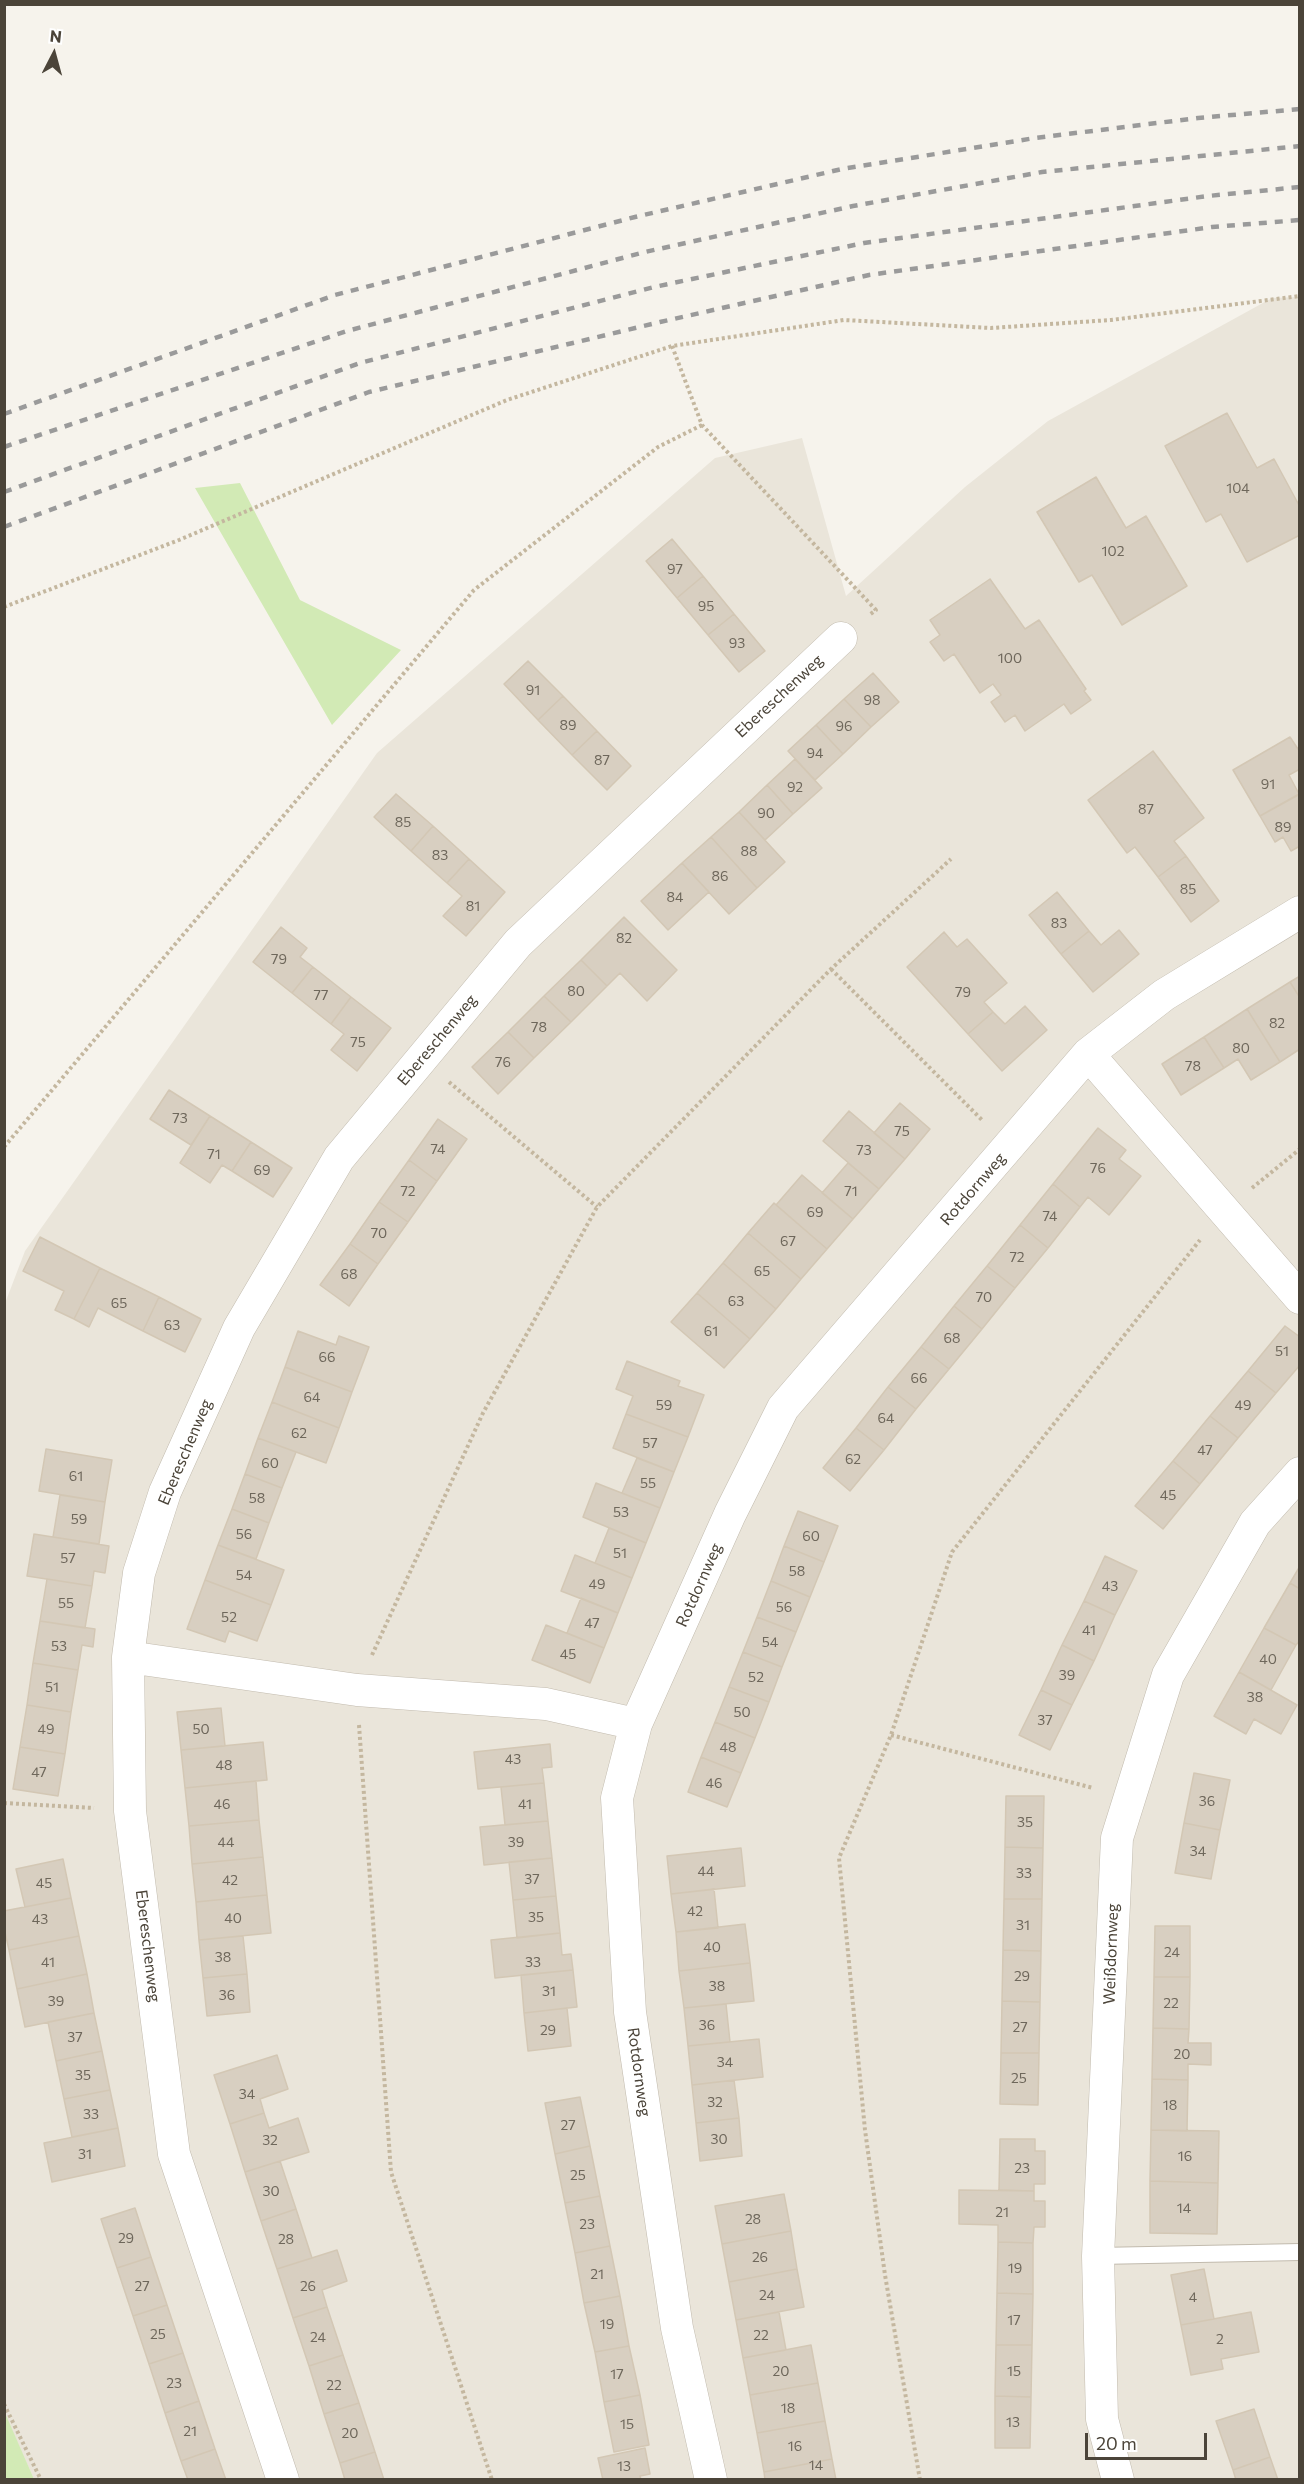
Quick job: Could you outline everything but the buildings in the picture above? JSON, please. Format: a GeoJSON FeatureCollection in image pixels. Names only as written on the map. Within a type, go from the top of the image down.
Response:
{"type":"FeatureCollection","features":[{"type":"Feature","properties":{"kind":"street","name":"Ebereschenweg"},"geometry":{"type":"LineString","coordinates":[[283,2480],[174,2154],[130,1811],[128,1657],[139,1573],[165,1492],[239,1328],[339,1158],[518,943],[841,638]]}},
{"type":"Feature","properties":{"kind":"street","name":"Rotdornweg"},"geometry":{"type":"LineString","coordinates":[[711,2480],[677,2328],[630,2012],[617,1798],[636,1724],[730,1514],[783,1408],[1088,1054],[1164,995],[1299,912]]}},
{"type":"Feature","properties":{"kind":"street"},"geometry":{"type":"LineString","coordinates":[[1088,1054],[1299,1298]]}},
{"type":"Feature","properties":{"kind":"street","name":"Weißdornweg"},"geometry":{"type":"LineString","coordinates":[[1118,2480],[1102,2419],[1098,2256],[1117,1838],[1168,1676],[1255,1523],[1299,1473]]}},
{"type":"Feature","properties":{"kind":"street"},"geometry":{"type":"LineString","coordinates":[[128,1657],[357,1690],[546,1704],[636,1724]]}},
{"type":"Feature","properties":{"kind":"lane"},"geometry":{"type":"LineString","coordinates":[[1098,2256],[1299,2252]]}},
{"type":"Feature","properties":{"kind":"path"},"geometry":{"type":"LineString","coordinates":[[4,607],[179,540],[507,400],[672,346],[844,320],[991,328],[1111,320],[1299,296]]}},
{"type":"Feature","properties":{"kind":"path"},"geometry":{"type":"LineString","coordinates":[[672,346],[702,425],[876,609]]}},
{"type":"Feature","properties":{"kind":"path"},"geometry":{"type":"LineString","coordinates":[[4,1147],[474,590],[658,447],[702,425]]}},
{"type":"Feature","properties":{"kind":"path"},"geometry":{"type":"LineString","coordinates":[[492,2480],[391,2172],[357,1690],[483,1413],[597,1207],[831,969],[951,859]]}},
{"type":"Feature","properties":{"kind":"path"},"geometry":{"type":"LineString","coordinates":[[831,969],[1010,1147]]}},
{"type":"Feature","properties":{"kind":"path"},"geometry":{"type":"LineString","coordinates":[[422,1059],[597,1207]]}},
{"type":"Feature","properties":{"kind":"path"},"geometry":{"type":"LineString","coordinates":[[920,2480],[885,2275],[866,2130],[839,1858],[891,1735],[952,1552],[1224,1210],[1299,1149]]}},
{"type":"Feature","properties":{"kind":"path"},"geometry":{"type":"LineString","coordinates":[[891,1735],[1129,1798]]}},
{"type":"Feature","properties":{"kind":"path"},"geometry":{"type":"LineString","coordinates":[[4,1803],[130,1811]]}},
{"type":"Feature","properties":{"kind":"path"},"geometry":{"type":"LineString","coordinates":[[4,2404],[41,2480]]}},
{"type":"Feature","properties":{"kind":"shaded area"},"geometry":{"type":"Polygon","coordinates":[[[1299,297],[1299,2479],[34,2479],[4,2413],[4,1306],[25,1251],[377,753],[715,458],[802,438],[846,596],[965,487],[1048,421],[1272,298],[1299,297]]]}},
{"type":"Feature","properties":{"kind":"green space"},"geometry":{"type":"Polygon","coordinates":[[[240,483],[300,600],[401,650],[332,725],[195,488],[240,483]]]}},
{"type":"Feature","properties":{"kind":"green space"},"geometry":{"type":"Polygon","coordinates":[[[5,2413],[34,2479],[5,2479],[5,2413]]]}},
{"type":"Feature","properties":{"kind":"railway"},"geometry":{"type":"LineString","coordinates":[[4,414],[335,295],[635,217],[842,169],[1035,138],[1198,118],[1300,109]]}},
{"type":"Feature","properties":{"kind":"railway"},"geometry":{"type":"LineString","coordinates":[[4,447],[347,331],[645,252],[853,206],[1042,172],[1300,146]]}},
{"type":"Feature","properties":{"kind":"railway"},"geometry":{"type":"LineString","coordinates":[[4,492],[360,363],[654,287],[864,243],[1208,196],[1300,187]]}},
{"type":"Feature","properties":{"kind":"railway"},"geometry":{"type":"LineString","coordinates":[[4,527],[369,392],[660,322],[869,275],[1212,227],[1300,220]]}}]}
